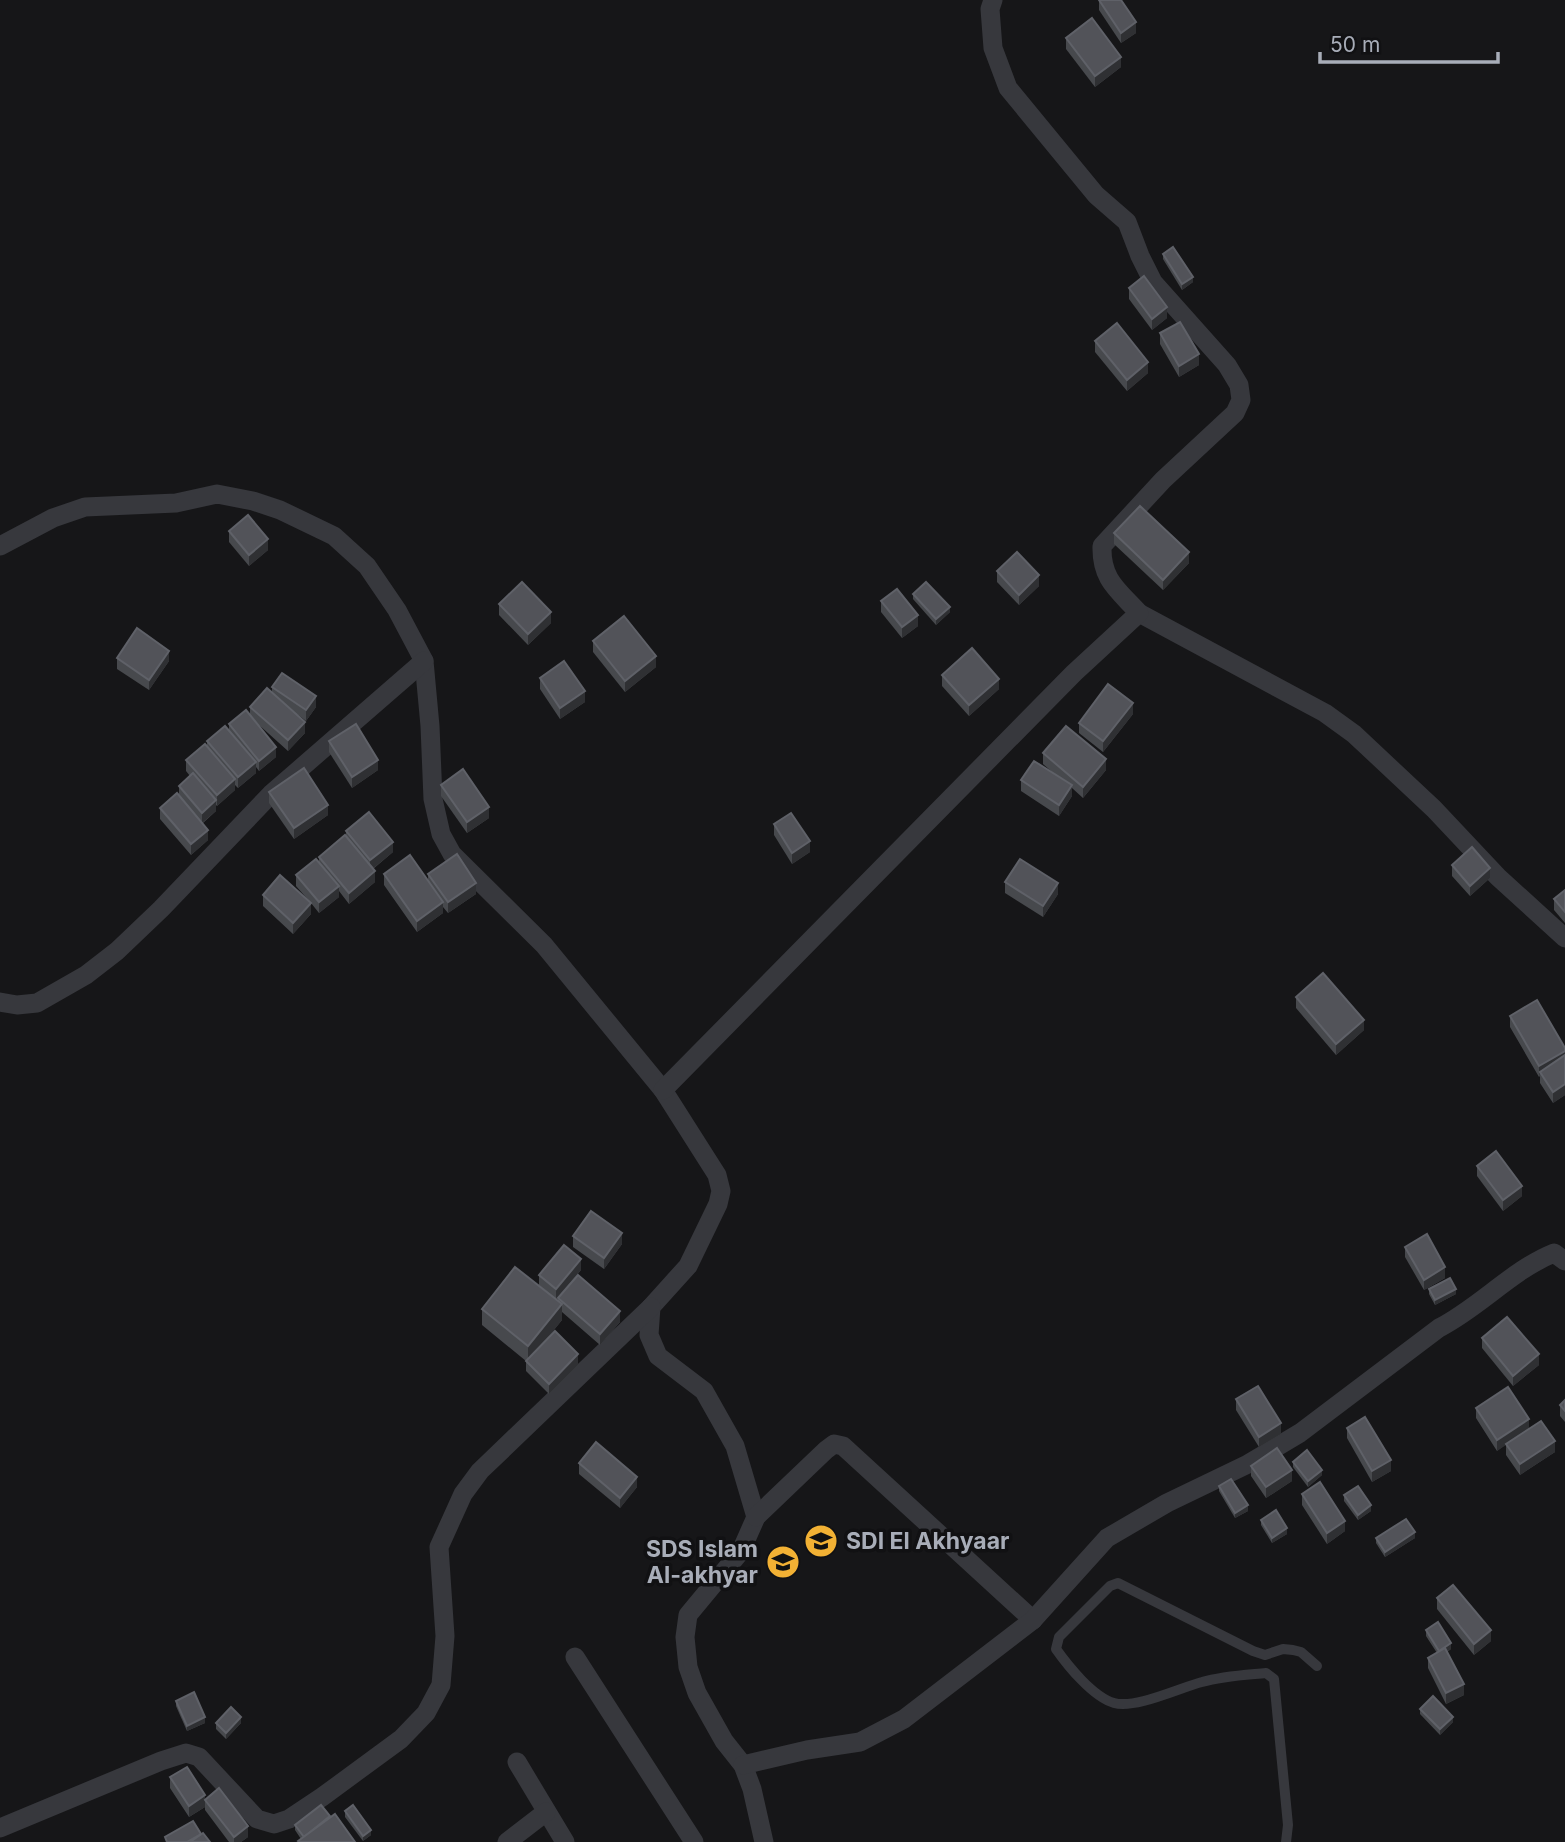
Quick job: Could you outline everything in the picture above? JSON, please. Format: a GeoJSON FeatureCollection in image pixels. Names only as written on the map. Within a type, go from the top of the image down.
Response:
{"type":"FeatureCollection","features":[{"type":"Feature","properties":{"kind":"street"},"geometry":{"type":"LineString","coordinates":[[993,0],[990,9],[993,48],[1008,88],[1096,195],[1127,222],[1153,282],[1227,365],[1239,385],[1241,400],[1236,413],[1163,480],[1102,546],[1102,564],[1112,585],[1139,613],[1325,713],[1354,734],[1434,809],[1498,877],[1565,938]]}},
{"type":"Feature","properties":{"kind":"street"},"geometry":{"type":"LineString","coordinates":[[0,546],[52,518],[85,507],[176,503],[218,494],[253,501],[311,524],[334,536],[352,550],[367,566],[397,610],[424,661],[433,799],[446,845],[452,855],[544,944],[663,1090],[717,1175],[721,1191],[719,1204],[688,1266],[651,1307],[481,1471],[463,1494],[439,1547],[445,1636],[442,1685],[426,1713],[401,1739],[322,1797],[289,1819],[274,1824],[257,1819],[203,1760],[186,1753],[0,1828]]}},
{"type":"Feature","properties":{"kind":"street"},"geometry":{"type":"LineString","coordinates":[[663,1090],[1074,673],[1139,613]]}},
{"type":"Feature","properties":{"kind":"street"},"geometry":{"type":"LineString","coordinates":[[0,1002],[37,1003],[86,975],[107,959],[161,909],[271,794],[424,661]]}},
{"type":"Feature","properties":{"kind":"street"},"geometry":{"type":"LineString","coordinates":[[743,1765],[807,1750],[860,1742],[904,1719],[1033,1620],[1107,1538],[1167,1503],[1248,1464],[1300,1433],[1439,1328],[1470,1310],[1534,1261],[1554,1252],[1565,1261]]}},
{"type":"Feature","properties":{"kind":"street"},"geometry":{"type":"LineString","coordinates":[[651,1307],[649,1335],[658,1356],[704,1391],[735,1446],[756,1517]]}},
{"type":"Feature","properties":{"kind":"street"},"geometry":{"type":"LineString","coordinates":[[764,1842],[752,1789],[743,1765],[724,1741],[697,1693],[688,1667],[685,1637],[688,1615],[741,1551],[756,1517],[826,1450],[834,1444],[843,1446],[1033,1620]]}},
{"type":"Feature","properties":{"kind":"street"},"geometry":{"type":"LineString","coordinates":[[575,1657],[694,1842]]}},
{"type":"Feature","properties":{"kind":"street"},"geometry":{"type":"LineString","coordinates":[[517,1762],[565,1842]]}},
{"type":"Feature","properties":{"kind":"street"},"geometry":{"type":"LineString","coordinates":[[507,1842],[546,1812]]}},
{"type":"Feature","properties":{"kind":"lane"},"geometry":{"type":"LineString","coordinates":[[1286,1842],[1288,1825],[1274,1679],[1270,1675],[1266,1673],[1204,1681],[1125,1704],[1112,1702],[1093,1690],[1068,1666],[1056,1649],[1059,1637],[1110,1586],[1118,1583],[1253,1651],[1265,1655],[1283,1649],[1293,1650],[1317,1665]]}},
{"type":"Feature","properties":{"kind":"building"},"geometry":{"type":"Polygon","coordinates":[[[1099,0],[1121,0],[1136,22],[1121,33],[1099,0]]]}},
{"type":"Feature","properties":{"kind":"building"},"geometry":{"type":"Polygon","coordinates":[[[1092,18],[1121,57],[1095,76],[1066,38],[1092,18]]]}},
{"type":"Feature","properties":{"kind":"building"},"geometry":{"type":"Polygon","coordinates":[[[1173,247],[1193,277],[1182,284],[1163,254],[1173,247]]]}},
{"type":"Feature","properties":{"kind":"building"},"geometry":{"type":"Polygon","coordinates":[[[1144,276],[1167,307],[1152,319],[1129,288],[1144,276]]]}},
{"type":"Feature","properties":{"kind":"building"},"geometry":{"type":"Polygon","coordinates":[[[1180,322],[1199,354],[1179,366],[1160,333],[1180,322]]]}},
{"type":"Feature","properties":{"kind":"building"},"geometry":{"type":"Polygon","coordinates":[[[1117,323],[1148,362],[1127,380],[1095,341],[1117,323]]]}},
{"type":"Feature","properties":{"kind":"building"},"geometry":{"type":"Polygon","coordinates":[[[1140,506],[1189,552],[1163,580],[1114,533],[1140,506]]]}},
{"type":"Feature","properties":{"kind":"building"},"geometry":{"type":"Polygon","coordinates":[[[248,515],[268,539],[249,555],[229,531],[248,515]]]}},
{"type":"Feature","properties":{"kind":"building"},"geometry":{"type":"Polygon","coordinates":[[[1017,552],[1039,575],[1019,595],[997,571],[1017,552]]]}},
{"type":"Feature","properties":{"kind":"building"},"geometry":{"type":"Polygon","coordinates":[[[522,582],[551,612],[528,634],[499,604],[522,582]]]}},
{"type":"Feature","properties":{"kind":"building"},"geometry":{"type":"Polygon","coordinates":[[[926,582],[950,607],[936,619],[913,594],[926,582]]]}},
{"type":"Feature","properties":{"kind":"building"},"geometry":{"type":"Polygon","coordinates":[[[897,589],[918,615],[902,627],[881,601],[897,589]]]}},
{"type":"Feature","properties":{"kind":"building"},"geometry":{"type":"Polygon","coordinates":[[[624,616],[656,656],[625,681],[593,641],[624,616]]]}},
{"type":"Feature","properties":{"kind":"building"},"geometry":{"type":"Polygon","coordinates":[[[137,628],[169,651],[149,680],[117,658],[137,628]]]}},
{"type":"Feature","properties":{"kind":"building"},"geometry":{"type":"Polygon","coordinates":[[[972,648],[999,679],[969,705],[942,675],[972,648]]]}},
{"type":"Feature","properties":{"kind":"building"},"geometry":{"type":"Polygon","coordinates":[[[564,661],[585,691],[560,708],[540,678],[564,661]]]}},
{"type":"Feature","properties":{"kind":"building"},"geometry":{"type":"Polygon","coordinates":[[[282,673],[316,696],[306,710],[272,687],[282,673]]]}},
{"type":"Feature","properties":{"kind":"building"},"geometry":{"type":"Polygon","coordinates":[[[1108,684],[1133,703],[1103,741],[1079,723],[1108,684]]]}},
{"type":"Feature","properties":{"kind":"building"},"geometry":{"type":"Polygon","coordinates":[[[267,688],[305,722],[288,740],[250,707],[267,688]]]}},
{"type":"Feature","properties":{"kind":"building"},"geometry":{"type":"Polygon","coordinates":[[[246,710],[276,747],[259,761],[229,724],[246,710]]]}},
{"type":"Feature","properties":{"kind":"building"},"geometry":{"type":"Polygon","coordinates":[[[356,724],[378,760],[352,777],[329,741],[356,724]]]}},
{"type":"Feature","properties":{"kind":"building"},"geometry":{"type":"Polygon","coordinates":[[[225,726],[256,762],[238,777],[207,741],[225,726]]]}},
{"type":"Feature","properties":{"kind":"building"},"geometry":{"type":"Polygon","coordinates":[[[1066,726],[1106,759],[1083,787],[1043,753],[1066,726]]]}},
{"type":"Feature","properties":{"kind":"building"},"geometry":{"type":"Polygon","coordinates":[[[205,744],[235,779],[217,795],[186,760],[205,744]]]}},
{"type":"Feature","properties":{"kind":"building"},"geometry":{"type":"Polygon","coordinates":[[[1034,761],[1072,785],[1059,805],[1021,780],[1034,761]]]}},
{"type":"Feature","properties":{"kind":"building"},"geometry":{"type":"Polygon","coordinates":[[[304,768],[328,805],[294,828],[269,792],[304,768]]]}},
{"type":"Feature","properties":{"kind":"building"},"geometry":{"type":"Polygon","coordinates":[[[463,769],[489,807],[467,822],[441,785],[463,769]]]}},
{"type":"Feature","properties":{"kind":"building"},"geometry":{"type":"Polygon","coordinates":[[[193,773],[216,800],[202,813],[179,786],[193,773]]]}},
{"type":"Feature","properties":{"kind":"building"},"geometry":{"type":"Polygon","coordinates":[[[177,793],[208,830],[191,844],[160,808],[177,793]]]}},
{"type":"Feature","properties":{"kind":"building"},"geometry":{"type":"Polygon","coordinates":[[[369,812],[393,842],[370,860],[346,831],[369,812]]]}},
{"type":"Feature","properties":{"kind":"building"},"geometry":{"type":"Polygon","coordinates":[[[791,813],[810,841],[792,853],[774,824],[791,813]]]}},
{"type":"Feature","properties":{"kind":"building"},"geometry":{"type":"Polygon","coordinates":[[[345,835],[375,871],[349,893],[319,857],[345,835]]]}},
{"type":"Feature","properties":{"kind":"building"},"geometry":{"type":"Polygon","coordinates":[[[1472,847],[1490,868],[1470,886],[1452,865],[1472,847]]]}},
{"type":"Feature","properties":{"kind":"building"},"geometry":{"type":"Polygon","coordinates":[[[457,854],[476,883],[448,902],[428,874],[457,854]]]}},
{"type":"Feature","properties":{"kind":"building"},"geometry":{"type":"Polygon","coordinates":[[[410,855],[443,902],[417,921],[384,874],[410,855]]]}},
{"type":"Feature","properties":{"kind":"building"},"geometry":{"type":"Polygon","coordinates":[[[316,859],[339,886],[319,902],[296,875],[316,859]]]}},
{"type":"Feature","properties":{"kind":"building"},"geometry":{"type":"Polygon","coordinates":[[[1020,859],[1058,883],[1043,906],[1005,882],[1020,859]]]}},
{"type":"Feature","properties":{"kind":"building"},"geometry":{"type":"Polygon","coordinates":[[[280,875],[311,903],[293,923],[263,895],[280,875]]]}},
{"type":"Feature","properties":{"kind":"building"},"geometry":{"type":"Polygon","coordinates":[[[1565,890],[1565,912],[1554,899],[1565,890]]]}},
{"type":"Feature","properties":{"kind":"building"},"geometry":{"type":"Polygon","coordinates":[[[1323,973],[1364,1020],[1336,1044],[1296,997],[1323,973]]]}},
{"type":"Feature","properties":{"kind":"building"},"geometry":{"type":"Polygon","coordinates":[[[1537,1000],[1565,1048],[1565,1051],[1539,1066],[1510,1016],[1537,1000]]]}},
{"type":"Feature","properties":{"kind":"building"},"geometry":{"type":"Polygon","coordinates":[[[1565,1055],[1565,1084],[1553,1092],[1540,1072],[1565,1055]]]}},
{"type":"Feature","properties":{"kind":"building"},"geometry":{"type":"Polygon","coordinates":[[[1496,1151],[1522,1186],[1503,1200],[1477,1166],[1496,1151]]]}},
{"type":"Feature","properties":{"kind":"building"},"geometry":{"type":"Polygon","coordinates":[[[591,1211],[622,1233],[604,1258],[573,1236],[591,1211]]]}},
{"type":"Feature","properties":{"kind":"building"},"geometry":{"type":"Polygon","coordinates":[[[1427,1234],[1445,1267],[1424,1280],[1405,1247],[1427,1234]]]}},
{"type":"Feature","properties":{"kind":"building"},"geometry":{"type":"Polygon","coordinates":[[[564,1245],[581,1259],[556,1289],[539,1275],[564,1245]]]}},
{"type":"Feature","properties":{"kind":"building"},"geometry":{"type":"Polygon","coordinates":[[[515,1267],[562,1304],[528,1346],[482,1309],[515,1267]]]}},
{"type":"Feature","properties":{"kind":"building"},"geometry":{"type":"Polygon","coordinates":[[[578,1275],[620,1311],[600,1334],[558,1298],[578,1275]]]}},
{"type":"Feature","properties":{"kind":"building"},"geometry":{"type":"Polygon","coordinates":[[[1450,1278],[1456,1289],[1435,1300],[1429,1289],[1450,1278]]]}},
{"type":"Feature","properties":{"kind":"building"},"geometry":{"type":"Polygon","coordinates":[[[1507,1317],[1539,1354],[1513,1376],[1482,1338],[1507,1317]]]}},
{"type":"Feature","properties":{"kind":"building"},"geometry":{"type":"Polygon","coordinates":[[[555,1331],[578,1354],[549,1384],[526,1361],[555,1331]]]}},
{"type":"Feature","properties":{"kind":"building"},"geometry":{"type":"Polygon","coordinates":[[[1258,1386],[1281,1423],[1259,1437],[1236,1399],[1258,1386]]]}},
{"type":"Feature","properties":{"kind":"building"},"geometry":{"type":"Polygon","coordinates":[[[1508,1387],[1529,1419],[1497,1440],[1476,1408],[1508,1387]]]}},
{"type":"Feature","properties":{"kind":"building"},"geometry":{"type":"Polygon","coordinates":[[[1365,1417],[1391,1460],[1372,1471],[1347,1428],[1365,1417]]]}},
{"type":"Feature","properties":{"kind":"building"},"geometry":{"type":"Polygon","coordinates":[[[1541,1421],[1555,1441],[1520,1464],[1506,1444],[1541,1421]]]}},
{"type":"Feature","properties":{"kind":"building"},"geometry":{"type":"Polygon","coordinates":[[[596,1442],[637,1477],[620,1498],[579,1463],[596,1442]]]}},
{"type":"Feature","properties":{"kind":"building"},"geometry":{"type":"Polygon","coordinates":[[[1277,1448],[1292,1470],[1266,1487],[1251,1466],[1277,1448]]]}},
{"type":"Feature","properties":{"kind":"building"},"geometry":{"type":"Polygon","coordinates":[[[1307,1450],[1322,1470],[1308,1481],[1293,1462],[1307,1450]]]}},
{"type":"Feature","properties":{"kind":"building"},"geometry":{"type":"Polygon","coordinates":[[[1231,1479],[1248,1505],[1235,1513],[1219,1486],[1231,1479]]]}},
{"type":"Feature","properties":{"kind":"building"},"geometry":{"type":"Polygon","coordinates":[[[1320,1482],[1345,1521],[1327,1533],[1302,1494],[1320,1482]]]}},
{"type":"Feature","properties":{"kind":"building"},"geometry":{"type":"Polygon","coordinates":[[[1358,1486],[1371,1505],[1358,1515],[1344,1495],[1358,1486]]]}},
{"type":"Feature","properties":{"kind":"building"},"geometry":{"type":"Polygon","coordinates":[[[1276,1510],[1287,1528],[1272,1538],[1261,1520],[1276,1510]]]}},
{"type":"Feature","properties":{"kind":"building"},"geometry":{"type":"Polygon","coordinates":[[[1406,1519],[1415,1532],[1385,1552],[1376,1538],[1406,1519]]]}},
{"type":"Feature","properties":{"kind":"building"},"geometry":{"type":"Polygon","coordinates":[[[1453,1585],[1491,1630],[1474,1644],[1437,1598],[1453,1585]]]}},
{"type":"Feature","properties":{"kind":"building"},"geometry":{"type":"Polygon","coordinates":[[[1438,1622],[1451,1643],[1439,1651],[1426,1630],[1438,1622]]]}},
{"type":"Feature","properties":{"kind":"building"},"geometry":{"type":"Polygon","coordinates":[[[1445,1648],[1464,1684],[1446,1693],[1428,1658],[1445,1648]]]}},
{"type":"Feature","properties":{"kind":"building"},"geometry":{"type":"Polygon","coordinates":[[[194,1692],[205,1717],[187,1726],[176,1701],[194,1692]]]}},
{"type":"Feature","properties":{"kind":"building"},"geometry":{"type":"Polygon","coordinates":[[[1433,1696],[1453,1717],[1440,1729],[1420,1709],[1433,1696]]]}},
{"type":"Feature","properties":{"kind":"building"},"geometry":{"type":"Polygon","coordinates":[[[231,1707],[241,1717],[226,1733],[216,1723],[231,1707]]]}},
{"type":"Feature","properties":{"kind":"building"},"geometry":{"type":"Polygon","coordinates":[[[187,1767],[205,1795],[189,1806],[170,1777],[187,1767]]]}},
{"type":"Feature","properties":{"kind":"building"},"geometry":{"type":"Polygon","coordinates":[[[219,1788],[248,1826],[234,1837],[205,1800],[219,1788]]]}},
{"type":"Feature","properties":{"kind":"building"},"geometry":{"type":"Polygon","coordinates":[[[321,1805],[330,1816],[304,1837],[295,1825],[321,1805]]]}},
{"type":"Feature","properties":{"kind":"building"},"geometry":{"type":"Polygon","coordinates":[[[353,1805],[371,1830],[363,1836],[345,1811],[353,1805]]]}},
{"type":"Feature","properties":{"kind":"building"},"geometry":{"type":"Polygon","coordinates":[[[335,1814],[355,1842],[298,1841],[335,1814]]]}},
{"type":"Feature","properties":{"kind":"building"},"geometry":{"type":"Polygon","coordinates":[[[193,1821],[201,1834],[187,1842],[167,1842],[165,1837],[193,1821]]]}},
{"type":"Feature","properties":{"kind":"building"},"geometry":{"type":"Polygon","coordinates":[[[203,1833],[210,1842],[190,1842],[203,1833]]]}},
{"type":"Feature","properties":{"kind":"place","name":"SDI El Akhyaar"},"geometry":{"type":"Point","coordinates":[821,1541]}},
{"type":"Feature","properties":{"kind":"place","name":"SDS Islam Al-akhyar"},"geometry":{"type":"Point","coordinates":[783,1562]}}]}
